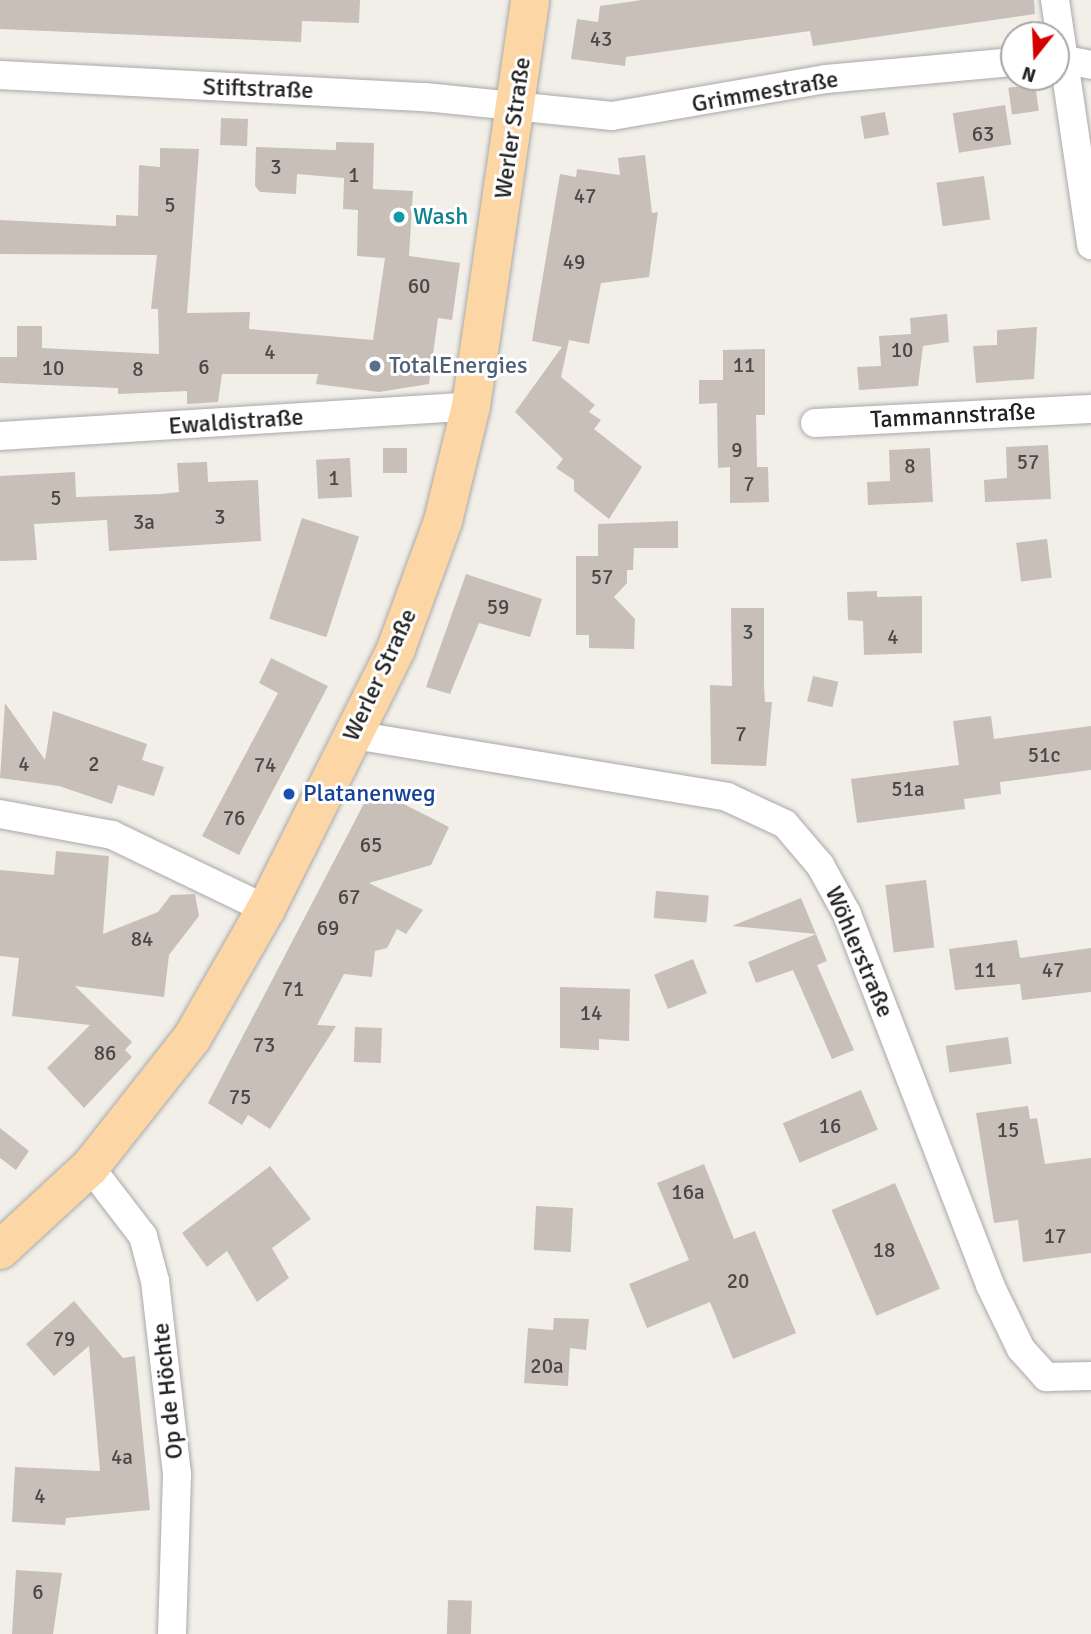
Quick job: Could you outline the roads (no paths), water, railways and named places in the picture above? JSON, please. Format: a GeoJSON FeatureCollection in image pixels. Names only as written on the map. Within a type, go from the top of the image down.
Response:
{"type":"FeatureCollection","features":[{"type":"Feature","properties":{"kind":"main road","name":"Werler Straße"},"geometry":{"type":"LineString","coordinates":[[0,1250],[90,1167],[192,1038],[266,909],[354,735],[419,591],[471,406],[530,0]]}},
{"type":"Feature","properties":{"kind":"street"},"geometry":{"type":"LineString","coordinates":[[1055,0],[1056,21]]}},
{"type":"Feature","properties":{"kind":"street"},"geometry":{"type":"LineString","coordinates":[[1070,60],[1091,65]]}},
{"type":"Feature","properties":{"kind":"street","name":"Grimmestraße"},"geometry":{"type":"LineString","coordinates":[[516,107],[612,116],[826,79],[1000,63]]}},
{"type":"Feature","properties":{"kind":"street","name":"Stiftstraße"},"geometry":{"type":"LineString","coordinates":[[0,75],[516,107]]}},
{"type":"Feature","properties":{"kind":"street"},"geometry":{"type":"LineString","coordinates":[[1065,91],[1091,245]]}},
{"type":"Feature","properties":{"kind":"street","name":"Ewaldistraße"},"geometry":{"type":"LineString","coordinates":[[0,436],[471,406]]}},
{"type":"Feature","properties":{"kind":"street","name":"Tammannstraße"},"geometry":{"type":"LineString","coordinates":[[816,423],[1091,409]]}},
{"type":"Feature","properties":{"kind":"street","name":"Wöhlerstraße"},"geometry":{"type":"LineString","coordinates":[[354,735],[727,797],[785,824],[820,865],[847,914],[990,1285],[1021,1349],[1046,1377],[1091,1377]]}},
{"type":"Feature","properties":{"kind":"street"},"geometry":{"type":"LineString","coordinates":[[0,814],[112,835],[149,850],[266,909]]}},
{"type":"Feature","properties":{"kind":"street","name":"Op de Höchte"},"geometry":{"type":"LineString","coordinates":[[90,1167],[137,1226],[155,1281],[177,1475],[172,1634]]}},
{"type":"Feature","properties":{"kind":"place","name":"Wash"},"geometry":{"type":"Point","coordinates":[399,217]}},
{"type":"Feature","properties":{"kind":"place","name":"TotalEnergies"},"geometry":{"type":"Point","coordinates":[375,366]}},
{"type":"Feature","properties":{"kind":"place","name":"Platanenweg"},"geometry":{"type":"Point","coordinates":[289,794]}}]}
